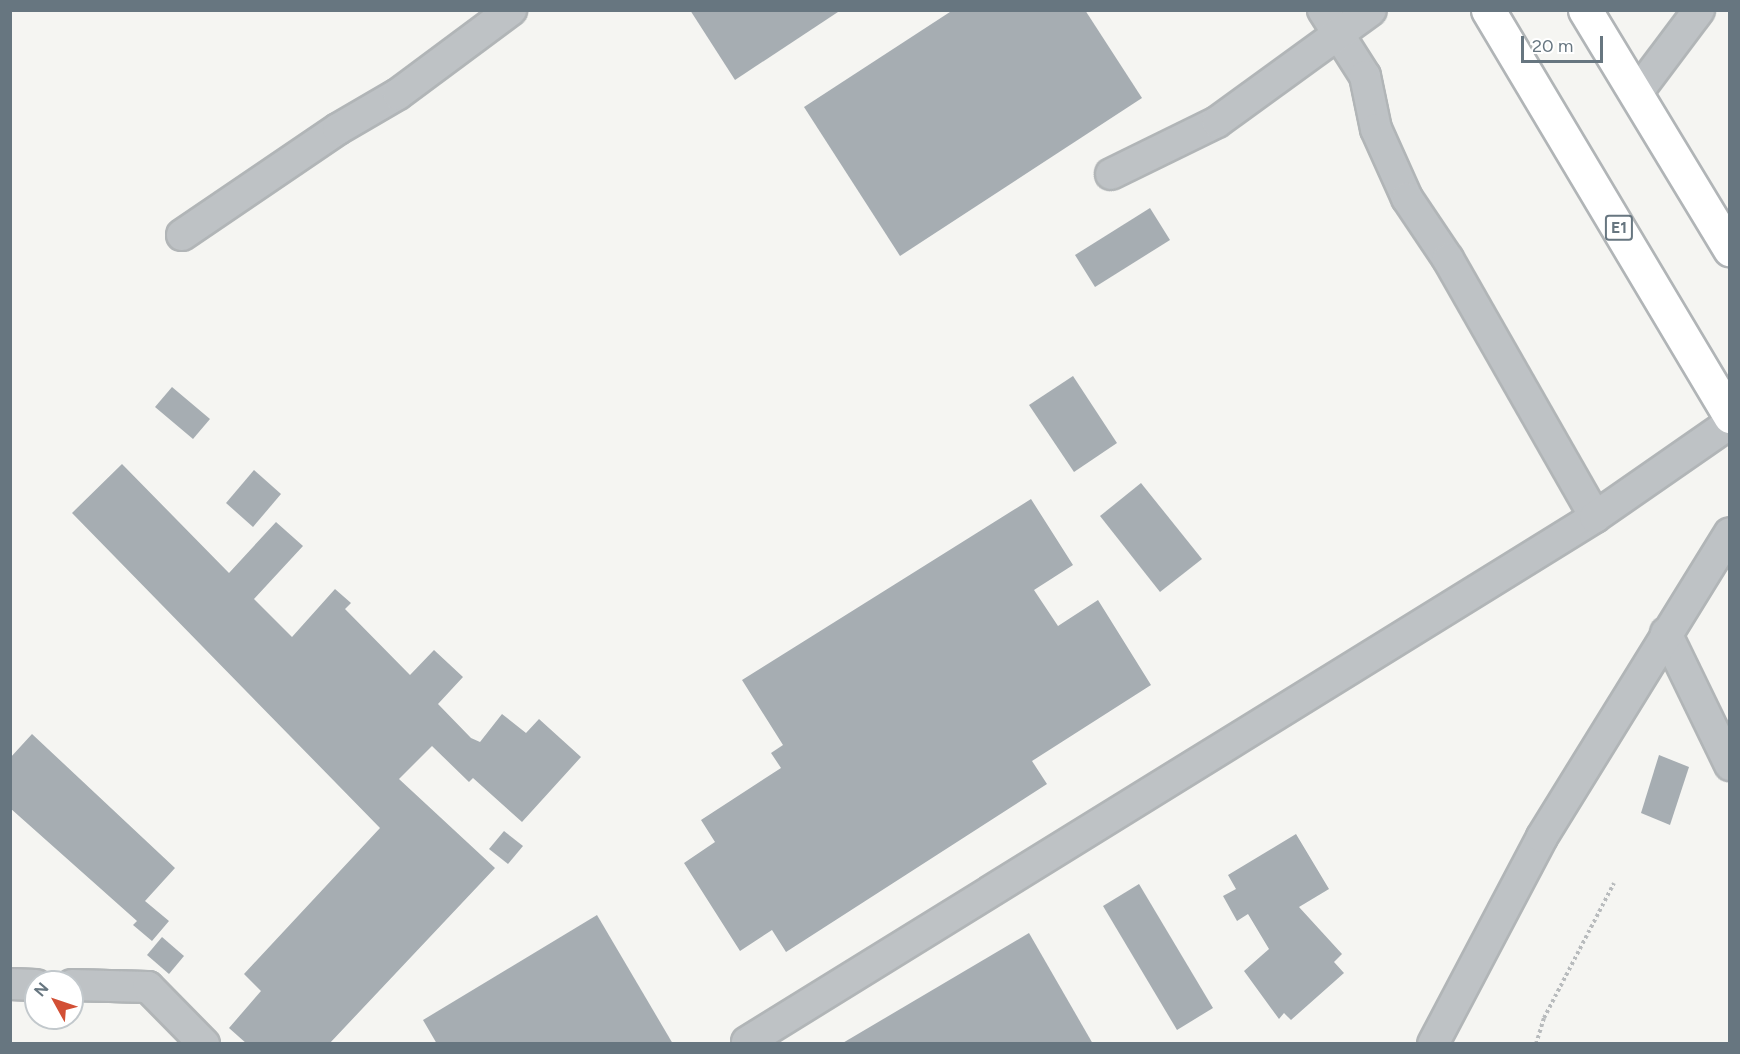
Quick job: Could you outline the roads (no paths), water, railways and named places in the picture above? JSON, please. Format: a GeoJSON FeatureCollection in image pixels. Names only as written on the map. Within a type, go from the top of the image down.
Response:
{"type":"FeatureCollection","features":[{"type":"Feature","properties":{"kind":"highway","name":"E1"},"geometry":{"type":"LineString","coordinates":[[1488,10],[1730,416]]}},
{"type":"Feature","properties":{"kind":"highway"},"geometry":{"type":"LineString","coordinates":[[1586,10],[1730,249]]}},
{"type":"Feature","properties":{"kind":"street"},"geometry":{"type":"LineString","coordinates":[[182,235],[338,129],[398,94],[511,10]]}},
{"type":"Feature","properties":{"kind":"street"},"geometry":{"type":"LineString","coordinates":[[1111,174],[1217,122],[1331,22],[1371,10]]}},
{"type":"Feature","properties":{"kind":"street"},"geometry":{"type":"LineString","coordinates":[[1636,94],[1699,10]]}},
{"type":"Feature","properties":{"kind":"street"},"geometry":{"type":"LineString","coordinates":[[1331,22],[1365,76],[1376,129],[1407,198],[1448,259],[1595,517]]}},
{"type":"Feature","properties":{"kind":"street"},"geometry":{"type":"LineString","coordinates":[[747,1042],[1595,517],[1730,423]]}},
{"type":"Feature","properties":{"kind":"street"},"geometry":{"type":"LineString","coordinates":[[1434,1044],[1542,837],[1730,532]]}},
{"type":"Feature","properties":{"kind":"street"},"geometry":{"type":"LineString","coordinates":[[1666,633],[1730,765]]}},
{"type":"Feature","properties":{"kind":"street"},"geometry":{"type":"LineString","coordinates":[[84,986],[148,987],[204,1044]]}}]}
